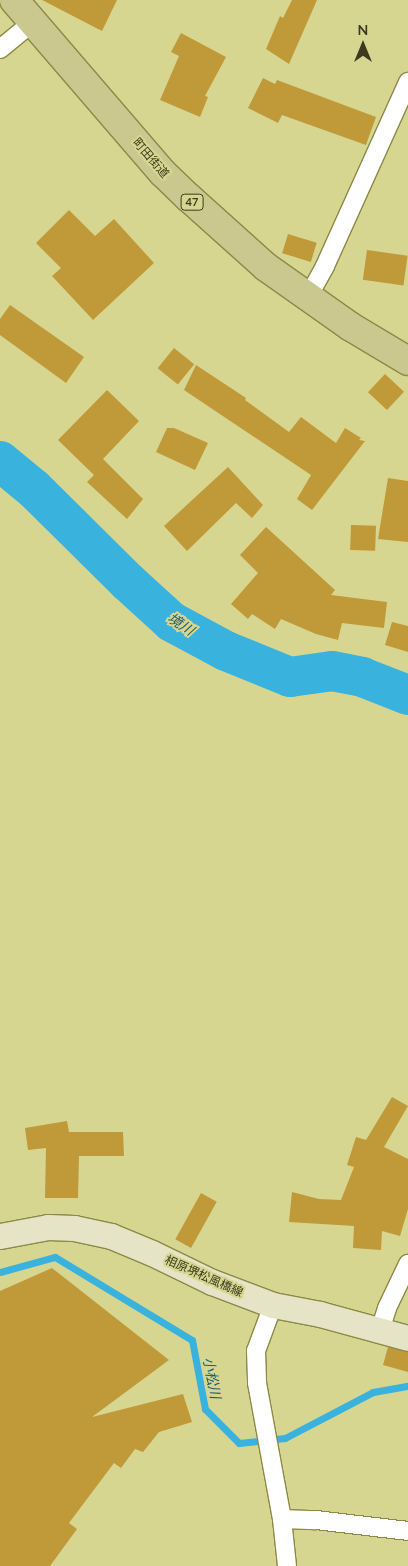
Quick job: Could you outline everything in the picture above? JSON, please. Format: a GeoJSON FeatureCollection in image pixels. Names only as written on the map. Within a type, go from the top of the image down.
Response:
{"type":"FeatureCollection","features":[{"type":"Feature","properties":{"kind":"main road","name":"町田街道"},"geometry":{"type":"LineString","coordinates":[[14,0],[182,191],[246,250],[351,327],[408,361]]}},
{"type":"Feature","properties":{"kind":"street"},"geometry":{"type":"LineString","coordinates":[[0,49],[33,22]]}},
{"type":"Feature","properties":{"kind":"street"},"geometry":{"type":"LineString","coordinates":[[308,297],[325,266],[408,82]]}},
{"type":"Feature","properties":{"kind":"street","name":"相原堺松風橋線"},"geometry":{"type":"LineString","coordinates":[[0,1236],[48,1228],[74,1228],[111,1236],[152,1253],[212,1282],[273,1304],[408,1338]]}},
{"type":"Feature","properties":{"kind":"street"},"geometry":{"type":"LineString","coordinates":[[380,1330],[387,1308],[408,1264]]}},
{"type":"Feature","properties":{"kind":"street"},"geometry":{"type":"LineString","coordinates":[[273,1304],[256,1351],[257,1383],[282,1519],[287,1566]]}},
{"type":"Feature","properties":{"kind":"street"},"geometry":{"type":"LineString","coordinates":[[282,1519],[316,1520],[408,1531]]}},
{"type":"Feature","properties":{"kind":"building"},"geometry":{"type":"Polygon","coordinates":[[[42,0],[117,0],[102,31],[42,0]]]}},
{"type":"Feature","properties":{"kind":"building"},"geometry":{"type":"Polygon","coordinates":[[[292,0],[317,0],[289,64],[266,49],[280,16],[283,18],[292,0]]]}},
{"type":"Feature","properties":{"kind":"building"},"geometry":{"type":"Polygon","coordinates":[[[181,33],[226,57],[205,96],[208,97],[200,117],[160,100],[179,56],[171,52],[181,33]]]}},
{"type":"Feature","properties":{"kind":"building"},"geometry":{"type":"Polygon","coordinates":[[[263,78],[275,84],[277,80],[376,117],[366,145],[282,115],[278,123],[248,108],[263,78]]]}},
{"type":"Feature","properties":{"kind":"building"},"geometry":{"type":"Polygon","coordinates":[[[69,210],[95,236],[114,219],[154,263],[93,320],[52,276],[61,268],[36,243],[69,210]]]}},
{"type":"Feature","properties":{"kind":"building"},"geometry":{"type":"Polygon","coordinates":[[[288,234],[317,243],[311,262],[282,253],[288,234]]]}},
{"type":"Feature","properties":{"kind":"building"},"geometry":{"type":"Polygon","coordinates":[[[367,250],[408,256],[403,285],[363,280],[367,250]]]}},
{"type":"Feature","properties":{"kind":"building"},"geometry":{"type":"Polygon","coordinates":[[[10,305],[84,357],[66,383],[0,335],[0,319],[10,305]]]}},
{"type":"Feature","properties":{"kind":"building"},"geometry":{"type":"Polygon","coordinates":[[[174,348],[194,364],[178,385],[158,368],[174,348]]]}},
{"type":"Feature","properties":{"kind":"building"},"geometry":{"type":"Polygon","coordinates":[[[196,365],[246,398],[245,400],[289,432],[301,417],[336,443],[345,428],[361,438],[359,440],[365,441],[312,510],[297,499],[311,475],[184,390],[196,365]]]}},
{"type":"Feature","properties":{"kind":"building"},"geometry":{"type":"Polygon","coordinates":[[[385,374],[404,392],[387,410],[368,392],[385,374]]]}},
{"type":"Feature","properties":{"kind":"building"},"geometry":{"type":"Polygon","coordinates":[[[107,390],[139,421],[103,459],[143,499],[127,519],[87,482],[94,475],[58,440],[107,390]]]}},
{"type":"Feature","properties":{"kind":"building"},"geometry":{"type":"Polygon","coordinates":[[[167,428],[174,428],[208,443],[195,470],[156,452],[167,428]]]}},
{"type":"Feature","properties":{"kind":"building"},"geometry":{"type":"Polygon","coordinates":[[[228,467],[263,505],[252,518],[236,503],[187,551],[164,526],[228,467]]]}},
{"type":"Feature","properties":{"kind":"building"},"geometry":{"type":"Polygon","coordinates":[[[388,478],[408,481],[408,542],[378,539],[388,478]]]}},
{"type":"Feature","properties":{"kind":"building"},"geometry":{"type":"Polygon","coordinates":[[[351,525],[376,526],[375,551],[350,550],[351,525]]]}},
{"type":"Feature","properties":{"kind":"building"},"geometry":{"type":"Polygon","coordinates":[[[266,527],[335,590],[331,595],[387,602],[384,628],[342,623],[338,640],[316,634],[281,619],[275,629],[252,614],[248,619],[231,604],[258,573],[240,555],[266,527]]]}},
{"type":"Feature","properties":{"kind":"building"},"geometry":{"type":"Polygon","coordinates":[[[392,622],[408,626],[408,652],[385,645],[392,622]]]}},
{"type":"Feature","properties":{"kind":"building"},"geometry":{"type":"Polygon","coordinates":[[[392,1097],[408,1106],[384,1147],[408,1159],[408,1209],[400,1236],[382,1231],[381,1250],[353,1248],[354,1226],[289,1222],[292,1192],[319,1199],[341,1200],[354,1167],[347,1165],[356,1137],[366,1140],[392,1097]]]}},
{"type":"Feature","properties":{"kind":"building"},"geometry":{"type":"Polygon","coordinates":[[[67,1121],[69,1132],[123,1132],[124,1156],[79,1156],[78,1198],[45,1198],[46,1148],[28,1150],[25,1128],[67,1121]]]}},
{"type":"Feature","properties":{"kind":"building"},"geometry":{"type":"Polygon","coordinates":[[[201,1193],[217,1202],[191,1248],[175,1239],[201,1193]]]}},
{"type":"Feature","properties":{"kind":"building"},"geometry":{"type":"Polygon","coordinates":[[[52,1268],[169,1360],[92,1417],[183,1394],[192,1422],[159,1432],[143,1452],[135,1449],[121,1468],[114,1463],[69,1523],[77,1529],[50,1566],[0,1566],[0,1291],[52,1268]]]}},
{"type":"Feature","properties":{"kind":"building"},"geometry":{"type":"Polygon","coordinates":[[[388,1347],[408,1352],[408,1372],[383,1365],[388,1347]]]}},
{"type":"Feature","properties":{"kind":"waterway","name":"境川"},"geometry":{"type":"LineString","coordinates":[[0,461],[34,489],[128,582],[172,622],[226,651],[290,677],[332,671],[362,677],[408,695]]}},
{"type":"Feature","properties":{"kind":"waterway","name":"小松川"},"geometry":{"type":"LineString","coordinates":[[0,1272],[55,1257],[192,1340],[205,1409],[239,1443],[285,1438],[373,1392],[408,1386]]}}]}
